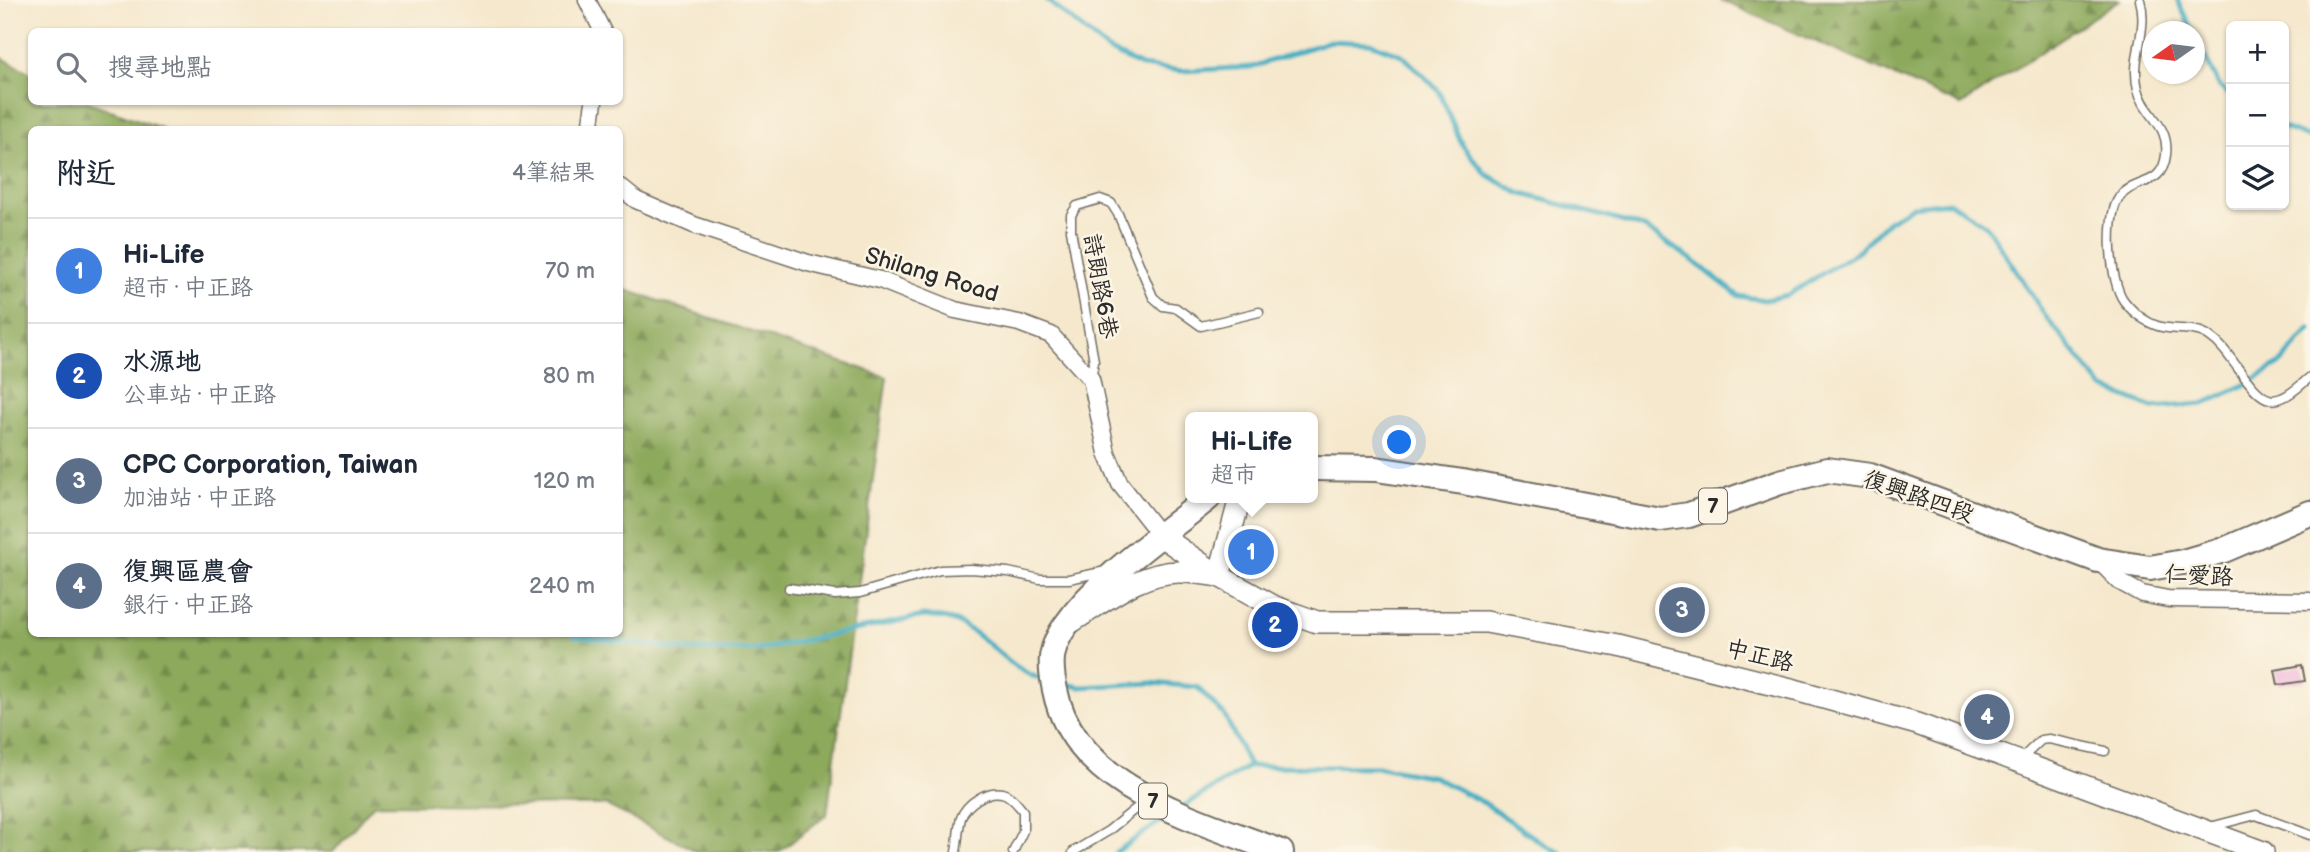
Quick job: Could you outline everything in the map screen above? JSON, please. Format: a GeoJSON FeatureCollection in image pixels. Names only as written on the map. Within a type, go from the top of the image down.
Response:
{"type":"FeatureCollection","features":[{"type":"Feature","properties":{"kind":"main road","name":"復興路四段"},"geometry":{"type":"LineString","coordinates":[[1318,468],[1388,471],[1463,482],[1660,519],[1689,515],[1780,482],[1827,470],[1870,476],[2098,560],[2150,568],[2224,550],[2310,513]]}},
{"type":"Feature","properties":{"kind":"main road","name":"7"},"geometry":{"type":"LineString","coordinates":[[1202,503],[1095,590],[1066,625],[1052,651],[1052,675],[1058,707],[1074,740],[1109,773],[1148,799],[1281,852]]}},
{"type":"Feature","properties":{"kind":"street"},"geometry":{"type":"LineString","coordinates":[[587,0],[601,28]]}},
{"type":"Feature","properties":{"kind":"street"},"geometry":{"type":"LineString","coordinates":[[591,126],[594,105]]}},
{"type":"Feature","properties":{"kind":"street","name":"Shilang Road"},"geometry":{"type":"LineString","coordinates":[[623,189],[636,200],[694,225],[808,263],[880,279],[955,310],[1020,323],[1051,335],[1091,379]]}},
{"type":"Feature","properties":{"kind":"street"},"geometry":{"type":"LineString","coordinates":[[1091,379],[1107,453],[1120,484],[1161,536]]}},
{"type":"Feature","properties":{"kind":"street"},"geometry":{"type":"LineString","coordinates":[[1066,625],[1152,576],[1179,572],[1219,576],[1239,503]]}},
{"type":"Feature","properties":{"kind":"street","name":"中正路"},"geometry":{"type":"LineString","coordinates":[[1161,536],[1219,576],[1275,607],[1317,622],[1486,622],[1618,646],[1795,690],[1917,724],[2263,852]]}},
{"type":"Feature","properties":{"kind":"street","name":"仁愛路"},"geometry":{"type":"LineString","coordinates":[[2098,560],[2120,582],[2142,594],[2168,599],[2310,601]]}},
{"type":"Feature","properties":{"kind":"lane"},"geometry":{"type":"LineString","coordinates":[[2140,0],[2144,12],[2143,33],[2136,64],[2137,87],[2143,104],[2159,121],[2166,138],[2166,156],[2159,174],[2150,182],[2127,189],[2117,200],[2111,238],[2114,277],[2122,298],[2136,315],[2164,328],[2207,334],[2223,348],[2264,398],[2276,401],[2289,397],[2310,377]]}},
{"type":"Feature","properties":{"kind":"lane","name":"詩朗路6巷"},"geometry":{"type":"LineString","coordinates":[[1091,379],[1094,361],[1071,230],[1071,215],[1077,206],[1100,199],[1111,203],[1153,297],[1163,306],[1176,308],[1201,326],[1259,312]]}},
{"type":"Feature","properties":{"kind":"lane"},"geometry":{"type":"LineString","coordinates":[[789,588],[835,595],[860,593],[940,570],[971,569],[1040,579],[1069,579],[1123,567]]}},
{"type":"Feature","properties":{"kind":"lane"},"geometry":{"type":"LineString","coordinates":[[2018,762],[2040,740],[2049,739],[2105,751]]}},
{"type":"Feature","properties":{"kind":"lane"},"geometry":{"type":"LineString","coordinates":[[956,852],[962,816],[971,803],[985,795],[1001,793],[1013,799],[1023,811],[1023,831],[1013,852]]}},
{"type":"Feature","properties":{"kind":"lane"},"geometry":{"type":"LineString","coordinates":[[1073,852],[1108,831],[1148,799]]}},
{"type":"Feature","properties":{"kind":"lane"},"geometry":{"type":"LineString","coordinates":[[2200,830],[2256,815],[2310,835]]}},
{"type":"Feature","properties":{"kind":"green space"},"geometry":{"type":"Polygon","coordinates":[[[1720,0],[2119,0],[1961,105],[1720,0]]]}},
{"type":"Feature","properties":{"kind":"green space"},"geometry":{"type":"Polygon","coordinates":[[[0,57],[28,71],[28,105],[96,105],[156,126],[28,126],[28,637],[623,637],[623,289],[887,377],[827,814],[779,852],[698,852],[606,805],[374,804],[333,852],[0,852],[0,57]]]}},
{"type":"Feature","properties":{"kind":"building"},"geometry":{"type":"Polygon","coordinates":[[[2302,665],[2305,681],[2278,685],[2275,670],[2302,665]]]}},
{"type":"Feature","properties":{"kind":"waterway"},"geometry":{"type":"LineString","coordinates":[[1047,0],[1108,50],[1141,66],[1182,71],[1252,67],[1330,41],[1370,43],[1402,55],[1439,91],[1462,145],[1486,174],[1519,193],[1643,227],[1739,296],[1765,300],[1788,295],[1857,252],[1887,222],[1913,206],[1949,202],[1986,225],[2046,317],[2103,388],[2153,408],[2203,404],[2245,385],[2281,363],[2310,329]]}},
{"type":"Feature","properties":{"kind":"waterway"},"geometry":{"type":"LineString","coordinates":[[2177,0],[2188,21]]}},
{"type":"Feature","properties":{"kind":"waterway"},"geometry":{"type":"LineString","coordinates":[[2205,57],[2220,87],[2226,92]]}},
{"type":"Feature","properties":{"kind":"waterway"},"geometry":{"type":"LineString","coordinates":[[2289,130],[2310,138]]}},
{"type":"Feature","properties":{"kind":"waterway"},"geometry":{"type":"LineString","coordinates":[[582,637],[689,650],[757,650],[923,616],[937,617],[964,626],[1019,669],[1045,680]]}},
{"type":"Feature","properties":{"kind":"waterway"},"geometry":{"type":"LineString","coordinates":[[1062,683],[1080,687],[1152,683],[1197,687],[1225,716],[1249,766],[1381,767],[1434,777],[1486,804],[1545,845],[1560,852]]}},
{"type":"Feature","properties":{"kind":"waterway"},"geometry":{"type":"LineString","coordinates":[[1182,807],[1249,766]]}},
{"type":"Feature","properties":{"kind":"waterway"},"geometry":{"type":"LineString","coordinates":[[1116,852],[1168,816]]}},
{"type":"Feature","properties":{"kind":"place","name":"Hi-Life"},"geometry":{"type":"Point","coordinates":[1251,552]}},
{"type":"Feature","properties":{"kind":"place","name":"CPC Corporation, Taiwan"},"geometry":{"type":"Point","coordinates":[1682,610]}},
{"type":"Feature","properties":{"kind":"place","name":"水源地"},"geometry":{"type":"Point","coordinates":[1275,625]}},
{"type":"Feature","properties":{"kind":"place","name":"復興區農會"},"geometry":{"type":"Point","coordinates":[1987,717]}}]}
